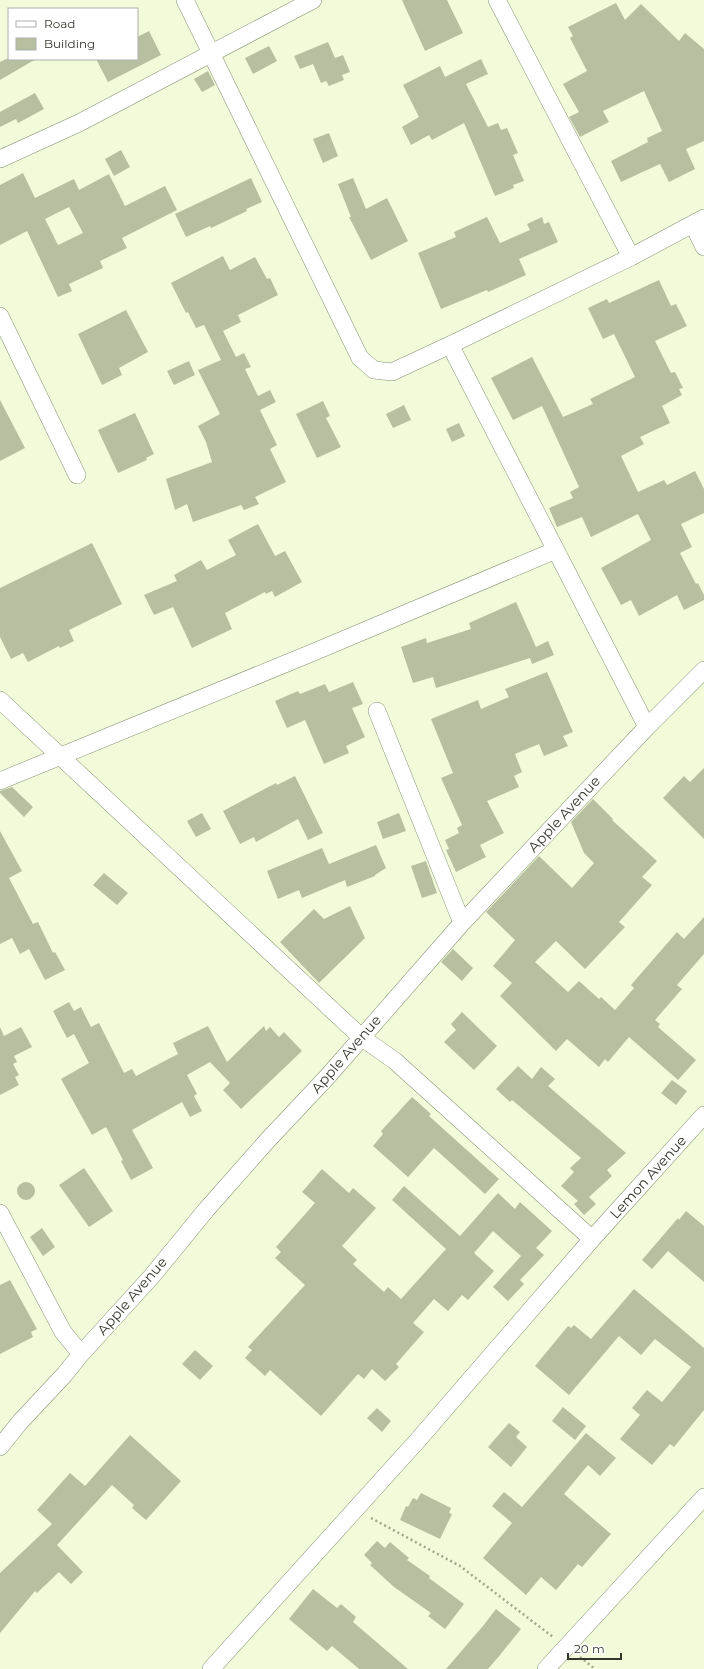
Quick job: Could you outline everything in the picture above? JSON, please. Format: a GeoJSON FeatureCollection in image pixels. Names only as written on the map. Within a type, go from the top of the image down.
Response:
{"type":"FeatureCollection","features":[{"type":"Feature","properties":{"kind":"street"},"geometry":{"type":"LineString","coordinates":[[186,0],[360,358],[374,370],[392,372],[631,257],[698,221],[704,247]]}},
{"type":"Feature","properties":{"kind":"street"},"geometry":{"type":"LineString","coordinates":[[0,159],[79,123],[313,0]]}},
{"type":"Feature","properties":{"kind":"street"},"geometry":{"type":"LineString","coordinates":[[497,0],[631,257]]}},
{"type":"Feature","properties":{"kind":"street"},"geometry":{"type":"LineString","coordinates":[[0,316],[76,475]]}},
{"type":"Feature","properties":{"kind":"street"},"geometry":{"type":"LineString","coordinates":[[450,345],[646,726]]}},
{"type":"Feature","properties":{"kind":"street"},"geometry":{"type":"LineString","coordinates":[[0,781],[314,652],[556,550]]}},
{"type":"Feature","properties":{"kind":"street","name":"Apple Avenue"},"geometry":{"type":"LineString","coordinates":[[0,1447],[20,1422],[152,1276],[206,1210],[266,1142],[328,1076],[462,923],[646,726],[704,670]]}},
{"type":"Feature","properties":{"kind":"street"},"geometry":{"type":"LineString","coordinates":[[0,700],[361,1037],[395,1061],[592,1238]]}},
{"type":"Feature","properties":{"kind":"street"},"geometry":{"type":"LineString","coordinates":[[377,711],[462,923]]}},
{"type":"Feature","properties":{"kind":"street","name":"Lemon Avenue"},"geometry":{"type":"LineString","coordinates":[[211,1669],[418,1440],[592,1238],[704,1115]]}},
{"type":"Feature","properties":{"kind":"street"},"geometry":{"type":"LineString","coordinates":[[0,1213],[63,1332],[81,1354]]}},
{"type":"Feature","properties":{"kind":"street"},"geometry":{"type":"LineString","coordinates":[[546,1669],[704,1497]]}},
{"type":"Feature","properties":{"kind":"path"},"geometry":{"type":"LineString","coordinates":[[355,1510],[460,1566],[595,1669]]}},
{"type":"Feature","properties":{"kind":"building"},"geometry":{"type":"Polygon","coordinates":[[[402,0],[447,0],[463,33],[425,51],[402,0]]]}},
{"type":"Feature","properties":{"kind":"building"},"geometry":{"type":"Polygon","coordinates":[[[616,3],[625,20],[641,4],[679,41],[685,33],[704,49],[704,141],[686,149],[695,169],[669,182],[660,164],[621,182],[611,161],[648,142],[647,138],[662,131],[644,91],[603,111],[609,122],[580,137],[569,117],[579,112],[563,84],[587,71],[570,38],[573,36],[568,27],[616,3]]]}},
{"type":"Feature","properties":{"kind":"building"},"geometry":{"type":"Polygon","coordinates":[[[149,31],[161,55],[108,82],[97,60],[138,60],[138,36],[149,31]]]}},
{"type":"Feature","properties":{"kind":"building"},"geometry":{"type":"Polygon","coordinates":[[[328,42],[335,58],[343,55],[350,72],[342,75],[344,80],[329,86],[326,81],[321,83],[313,64],[300,69],[294,56],[328,42]]]}},
{"type":"Feature","properties":{"kind":"building"},"geometry":{"type":"Polygon","coordinates":[[[269,46],[277,61],[253,74],[245,58],[269,46]]]}},
{"type":"Feature","properties":{"kind":"building"},"geometry":{"type":"Polygon","coordinates":[[[6,59],[34,60],[0,80],[0,62],[6,59]]]}},
{"type":"Feature","properties":{"kind":"building"},"geometry":{"type":"Polygon","coordinates":[[[481,59],[488,74],[466,84],[488,127],[498,123],[501,130],[507,128],[518,153],[513,155],[524,181],[513,185],[514,188],[495,196],[464,123],[432,140],[429,135],[411,145],[402,127],[419,117],[403,85],[440,66],[445,77],[481,59]]]}},
{"type":"Feature","properties":{"kind":"building"},"geometry":{"type":"Polygon","coordinates":[[[208,71],[215,85],[202,92],[194,79],[208,71]]]}},
{"type":"Feature","properties":{"kind":"building"},"geometry":{"type":"Polygon","coordinates":[[[35,93],[44,109],[18,123],[16,119],[0,127],[0,112],[35,93]]]}},
{"type":"Feature","properties":{"kind":"building"},"geometry":{"type":"Polygon","coordinates":[[[329,133],[338,156],[323,163],[313,139],[329,133]]]}},
{"type":"Feature","properties":{"kind":"building"},"geometry":{"type":"Polygon","coordinates":[[[121,150],[130,167],[114,176],[105,159],[121,150]]]}},
{"type":"Feature","properties":{"kind":"building"},"geometry":{"type":"Polygon","coordinates":[[[23,173],[35,198],[74,179],[79,190],[109,174],[125,206],[165,186],[177,210],[122,238],[127,248],[100,261],[103,268],[69,284],[72,291],[58,297],[27,231],[0,245],[0,185],[23,173]],[[69,207],[45,219],[58,245],[83,233],[69,207]]]}},
{"type":"Feature","properties":{"kind":"building"},"geometry":{"type":"Polygon","coordinates":[[[251,178],[262,202],[246,209],[247,211],[211,228],[210,226],[186,237],[175,214],[251,178]]]}},
{"type":"Feature","properties":{"kind":"building"},"geometry":{"type":"Polygon","coordinates":[[[353,178],[366,209],[387,198],[408,241],[371,260],[349,217],[351,217],[338,184],[353,178]]]}},
{"type":"Feature","properties":{"kind":"building"},"geometry":{"type":"Polygon","coordinates":[[[487,217],[500,243],[530,230],[527,224],[542,217],[544,224],[549,222],[558,242],[519,259],[526,275],[488,292],[487,290],[441,309],[418,253],[456,237],[454,232],[487,217]]]}},
{"type":"Feature","properties":{"kind":"building"},"geometry":{"type":"Polygon","coordinates":[[[223,256],[230,270],[255,257],[267,279],[270,278],[278,295],[238,315],[241,322],[223,331],[236,357],[244,353],[251,367],[245,369],[258,396],[270,390],[276,402],[260,410],[277,445],[270,449],[286,482],[255,497],[259,504],[244,510],[241,505],[193,522],[187,504],[175,510],[166,479],[212,462],[206,442],[198,426],[220,414],[198,370],[221,360],[204,325],[196,328],[188,312],[186,313],[171,283],[223,256]]]}},
{"type":"Feature","properties":{"kind":"building"},"geometry":{"type":"Polygon","coordinates":[[[659,280],[671,306],[676,304],[687,326],[655,341],[671,373],[675,372],[683,388],[679,389],[682,395],[662,406],[670,423],[640,437],[644,444],[621,456],[638,492],[664,480],[667,485],[695,471],[704,489],[704,513],[681,524],[692,547],[680,553],[696,584],[698,583],[704,595],[704,600],[684,610],[677,595],[639,616],[631,600],[621,605],[601,568],[651,540],[638,514],[591,537],[582,517],[557,527],[549,508],[573,498],[570,492],[579,487],[542,406],[513,420],[491,378],[532,357],[563,417],[593,404],[590,399],[635,377],[614,334],[603,339],[588,308],[607,299],[609,303],[659,280]]]}},
{"type":"Feature","properties":{"kind":"building"},"geometry":{"type":"Polygon","coordinates":[[[126,310],[148,352],[119,368],[122,375],[102,385],[78,334],[126,310]]]}},
{"type":"Feature","properties":{"kind":"building"},"geometry":{"type":"Polygon","coordinates":[[[189,361],[195,375],[174,385],[167,371],[189,361]]]}},
{"type":"Feature","properties":{"kind":"building"},"geometry":{"type":"Polygon","coordinates":[[[0,400],[25,448],[0,461],[0,400]]]}},
{"type":"Feature","properties":{"kind":"building"},"geometry":{"type":"Polygon","coordinates":[[[323,401],[330,416],[326,418],[341,447],[317,458],[296,414],[323,401]]]}},
{"type":"Feature","properties":{"kind":"building"},"geometry":{"type":"Polygon","coordinates":[[[404,405],[411,420],[393,428],[386,414],[404,405]]]}},
{"type":"Feature","properties":{"kind":"building"},"geometry":{"type":"Polygon","coordinates":[[[135,413],[154,454],[146,458],[147,460],[118,473],[98,430],[135,413]]]}},
{"type":"Feature","properties":{"kind":"building"},"geometry":{"type":"Polygon","coordinates":[[[459,423],[465,436],[452,442],[446,429],[459,423]]]}},
{"type":"Feature","properties":{"kind":"building"},"geometry":{"type":"Polygon","coordinates":[[[258,524],[275,556],[285,551],[302,582],[275,597],[272,591],[266,594],[265,592],[225,613],[232,629],[192,648],[173,607],[154,615],[144,595],[177,581],[174,575],[201,560],[207,570],[236,555],[228,540],[258,524]]]}},
{"type":"Feature","properties":{"kind":"building"},"geometry":{"type":"Polygon","coordinates":[[[92,543],[122,604],[69,630],[74,641],[60,648],[59,646],[28,662],[23,653],[11,659],[0,637],[0,588],[92,543]]]}},
{"type":"Feature","properties":{"kind":"building"},"geometry":{"type":"Polygon","coordinates":[[[516,602],[536,647],[548,641],[554,655],[532,664],[530,658],[436,688],[433,677],[413,683],[401,647],[426,638],[427,643],[471,629],[469,623],[516,602]]]}},
{"type":"Feature","properties":{"kind":"building"},"geometry":{"type":"Polygon","coordinates":[[[547,672],[573,732],[563,736],[568,746],[544,756],[539,744],[515,754],[522,772],[514,776],[519,787],[487,801],[504,833],[480,845],[486,857],[456,872],[446,850],[449,849],[445,840],[459,833],[457,828],[462,825],[441,778],[453,773],[431,719],[478,700],[481,709],[509,697],[505,689],[547,672]]]}},
{"type":"Feature","properties":{"kind":"building"},"geometry":{"type":"Polygon","coordinates":[[[353,682],[363,704],[352,708],[365,737],[346,746],[349,753],[324,764],[305,720],[287,728],[275,701],[298,691],[300,694],[325,684],[329,692],[353,682]]]}},
{"type":"Feature","properties":{"kind":"building"},"geometry":{"type":"Polygon","coordinates":[[[704,768],[704,839],[663,798],[684,776],[690,782],[704,768]]]}},
{"type":"Feature","properties":{"kind":"building"},"geometry":{"type":"Polygon","coordinates":[[[295,776],[323,833],[308,840],[298,819],[256,842],[254,837],[240,844],[223,811],[276,783],[277,785],[295,776]]]}},
{"type":"Feature","properties":{"kind":"building"},"geometry":{"type":"Polygon","coordinates":[[[12,787],[33,807],[24,817],[0,793],[0,791],[12,787]]]}},
{"type":"Feature","properties":{"kind":"building"},"geometry":{"type":"Polygon","coordinates":[[[593,799],[613,819],[612,820],[657,861],[642,877],[652,885],[619,922],[625,927],[585,969],[556,941],[535,962],[568,992],[579,981],[599,999],[601,997],[615,1010],[634,988],[631,985],[677,932],[684,939],[704,917],[704,954],[677,985],[682,989],[655,1020],[660,1024],[658,1027],[696,1060],[678,1080],[629,1037],[608,1062],[605,1059],[599,1067],[567,1039],[556,1051],[500,996],[512,983],[493,966],[515,940],[486,912],[539,856],[572,888],[594,863],[584,853],[571,822],[593,799]]]}},
{"type":"Feature","properties":{"kind":"building"},"geometry":{"type":"Polygon","coordinates":[[[202,813],[211,829],[196,837],[187,821],[202,813]]]}},
{"type":"Feature","properties":{"kind":"building"},"geometry":{"type":"Polygon","coordinates":[[[399,813],[406,831],[383,839],[377,822],[399,813]]]}},
{"type":"Feature","properties":{"kind":"building"},"geometry":{"type":"Polygon","coordinates":[[[0,831],[22,871],[9,878],[33,924],[38,922],[53,953],[55,952],[65,970],[45,980],[29,949],[20,954],[12,938],[0,944],[0,831]]]}},
{"type":"Feature","properties":{"kind":"building"},"geometry":{"type":"Polygon","coordinates":[[[376,845],[386,868],[375,876],[347,887],[345,880],[302,898],[299,890],[278,899],[267,871],[322,848],[329,864],[376,845]]]}},
{"type":"Feature","properties":{"kind":"building"},"geometry":{"type":"Polygon","coordinates":[[[426,861],[437,893],[422,898],[411,866],[426,861]]]}},
{"type":"Feature","properties":{"kind":"building"},"geometry":{"type":"Polygon","coordinates":[[[104,873],[128,893],[117,905],[93,885],[104,873]]]}},
{"type":"Feature","properties":{"kind":"building"},"geometry":{"type":"Polygon","coordinates":[[[350,906],[365,938],[319,983],[280,942],[314,909],[324,919],[350,906]]]}},
{"type":"Feature","properties":{"kind":"building"},"geometry":{"type":"Polygon","coordinates":[[[453,949],[473,968],[462,981],[441,962],[453,949]]]}},
{"type":"Feature","properties":{"kind":"building"},"geometry":{"type":"Polygon","coordinates":[[[69,1002],[74,1011],[81,1007],[91,1027],[99,1023],[124,1073],[132,1069],[136,1076],[178,1054],[173,1043],[208,1026],[227,1062],[264,1026],[266,1031],[270,1027],[279,1037],[284,1032],[302,1051],[241,1109],[223,1090],[230,1083],[210,1062],[187,1075],[197,1094],[194,1096],[202,1111],[190,1117],[182,1102],[132,1130],[153,1168],[131,1180],[121,1161],[123,1160],[106,1127],[92,1135],[61,1079],[89,1063],[74,1034],[67,1038],[53,1011],[69,1002]]]}},
{"type":"Feature","properties":{"kind":"building"},"geometry":{"type":"Polygon","coordinates":[[[462,1012],[497,1046],[474,1070],[444,1042],[456,1030],[451,1024],[462,1012]]]}},
{"type":"Feature","properties":{"kind":"building"},"geometry":{"type":"Polygon","coordinates":[[[0,1027],[4,1036],[21,1027],[32,1047],[14,1056],[17,1062],[13,1064],[19,1075],[15,1077],[19,1085],[0,1095],[0,1027]]]}},
{"type":"Feature","properties":{"kind":"building"},"geometry":{"type":"Polygon","coordinates":[[[518,1066],[532,1079],[541,1067],[555,1079],[548,1086],[626,1153],[607,1170],[612,1176],[589,1197],[596,1204],[584,1215],[574,1204],[578,1201],[561,1186],[574,1172],[570,1168],[581,1158],[512,1100],[510,1102],[496,1089],[518,1066]]]}},
{"type":"Feature","properties":{"kind":"building"},"geometry":{"type":"Polygon","coordinates":[[[672,1080],[687,1091],[676,1105],[661,1093],[672,1080]]]}},
{"type":"Feature","properties":{"kind":"building"},"geometry":{"type":"Polygon","coordinates":[[[412,1097],[431,1114],[429,1116],[499,1179],[485,1194],[434,1148],[408,1177],[373,1146],[383,1134],[381,1131],[412,1097]]]}},
{"type":"Feature","properties":{"kind":"building"},"geometry":{"type":"Polygon","coordinates":[[[84,1168],[113,1211],[89,1227],[59,1185],[84,1168]]]}},
{"type":"Feature","properties":{"kind":"building"},"geometry":{"type":"Polygon","coordinates":[[[322,1169],[349,1193],[353,1188],[376,1208],[342,1246],[357,1260],[353,1264],[384,1292],[388,1287],[401,1299],[446,1249],[392,1200],[404,1186],[460,1236],[498,1193],[515,1209],[520,1202],[552,1231],[536,1248],[544,1255],[520,1280],[524,1284],[508,1301],[493,1287],[521,1256],[493,1231],[474,1253],[494,1271],[468,1300],[462,1295],[448,1311],[434,1299],[413,1323],[424,1332],[396,1364],[399,1367],[385,1381],[372,1369],[364,1379],[358,1374],[321,1416],[270,1370],[265,1376],[245,1358],[252,1350],[248,1347],[305,1285],[275,1258],[281,1252],[276,1247],[315,1203],[302,1192],[322,1169]]]}},
{"type":"Feature","properties":{"kind":"building"},"geometry":{"type":"Polygon","coordinates":[[[22,1182],[30,1182],[35,1187],[33,1198],[30,1200],[22,1200],[17,1195],[17,1187],[22,1182]]]}},
{"type":"Feature","properties":{"kind":"building"},"geometry":{"type":"Polygon","coordinates":[[[686,1211],[704,1226],[704,1282],[668,1251],[652,1269],[642,1260],[678,1218],[679,1220],[686,1211]]]}},
{"type":"Feature","properties":{"kind":"building"},"geometry":{"type":"Polygon","coordinates":[[[42,1228],[55,1247],[43,1256],[30,1237],[42,1228]]]}},
{"type":"Feature","properties":{"kind":"building"},"geometry":{"type":"Polygon","coordinates":[[[10,1280],[37,1329],[31,1332],[33,1337],[0,1354],[0,1285],[10,1280]]]}},
{"type":"Feature","properties":{"kind":"building"},"geometry":{"type":"Polygon","coordinates":[[[634,1289],[704,1348],[704,1410],[674,1447],[670,1444],[652,1465],[620,1439],[640,1415],[632,1408],[647,1390],[662,1402],[691,1367],[655,1339],[641,1355],[619,1336],[569,1395],[535,1366],[568,1326],[571,1328],[574,1325],[591,1339],[634,1289]]]}},
{"type":"Feature","properties":{"kind":"building"},"geometry":{"type":"Polygon","coordinates":[[[195,1350],[213,1366],[200,1380],[182,1364],[195,1350]]]}},
{"type":"Feature","properties":{"kind":"building"},"geometry":{"type":"Polygon","coordinates":[[[563,1407],[586,1426],[575,1440],[552,1421],[563,1407]]]}},
{"type":"Feature","properties":{"kind":"building"},"geometry":{"type":"Polygon","coordinates":[[[377,1408],[391,1421],[382,1432],[367,1418],[377,1408]]]}},
{"type":"Feature","properties":{"kind":"building"},"geometry":{"type":"Polygon","coordinates":[[[509,1423],[520,1432],[516,1437],[527,1447],[511,1467],[488,1447],[509,1423]]]}},
{"type":"Feature","properties":{"kind":"building"},"geometry":{"type":"Polygon","coordinates":[[[586,1433],[616,1458],[600,1476],[588,1465],[564,1494],[611,1534],[582,1567],[578,1564],[556,1590],[541,1577],[526,1595],[483,1558],[512,1523],[492,1506],[504,1492],[522,1507],[586,1433]]]}},
{"type":"Feature","properties":{"kind":"building"},"geometry":{"type":"Polygon","coordinates":[[[130,1435],[181,1481],[146,1520],[132,1508],[134,1505],[112,1485],[57,1545],[83,1572],[71,1584],[59,1572],[37,1593],[35,1591],[0,1633],[0,1573],[52,1524],[37,1510],[70,1473],[85,1486],[130,1435]]]}},
{"type":"Feature","properties":{"kind":"building"},"geometry":{"type":"Polygon","coordinates":[[[421,1493],[451,1508],[449,1513],[452,1514],[440,1539],[400,1520],[406,1506],[408,1507],[413,1498],[417,1500],[421,1493]]]}},
{"type":"Feature","properties":{"kind":"building"},"geometry":{"type":"Polygon","coordinates":[[[377,1541],[385,1548],[390,1542],[409,1558],[407,1560],[430,1576],[429,1578],[464,1604],[445,1629],[428,1616],[431,1613],[394,1587],[370,1565],[372,1563],[364,1555],[377,1541]]]}},
{"type":"Feature","properties":{"kind":"building"},"geometry":{"type":"Polygon","coordinates":[[[313,1589],[337,1608],[341,1604],[356,1617],[353,1622],[408,1669],[359,1669],[332,1646],[327,1651],[289,1619],[313,1589]]]}},
{"type":"Feature","properties":{"kind":"building"},"geometry":{"type":"Polygon","coordinates":[[[496,1609],[521,1629],[500,1655],[488,1669],[446,1669],[483,1626],[496,1609]]]}}]}
